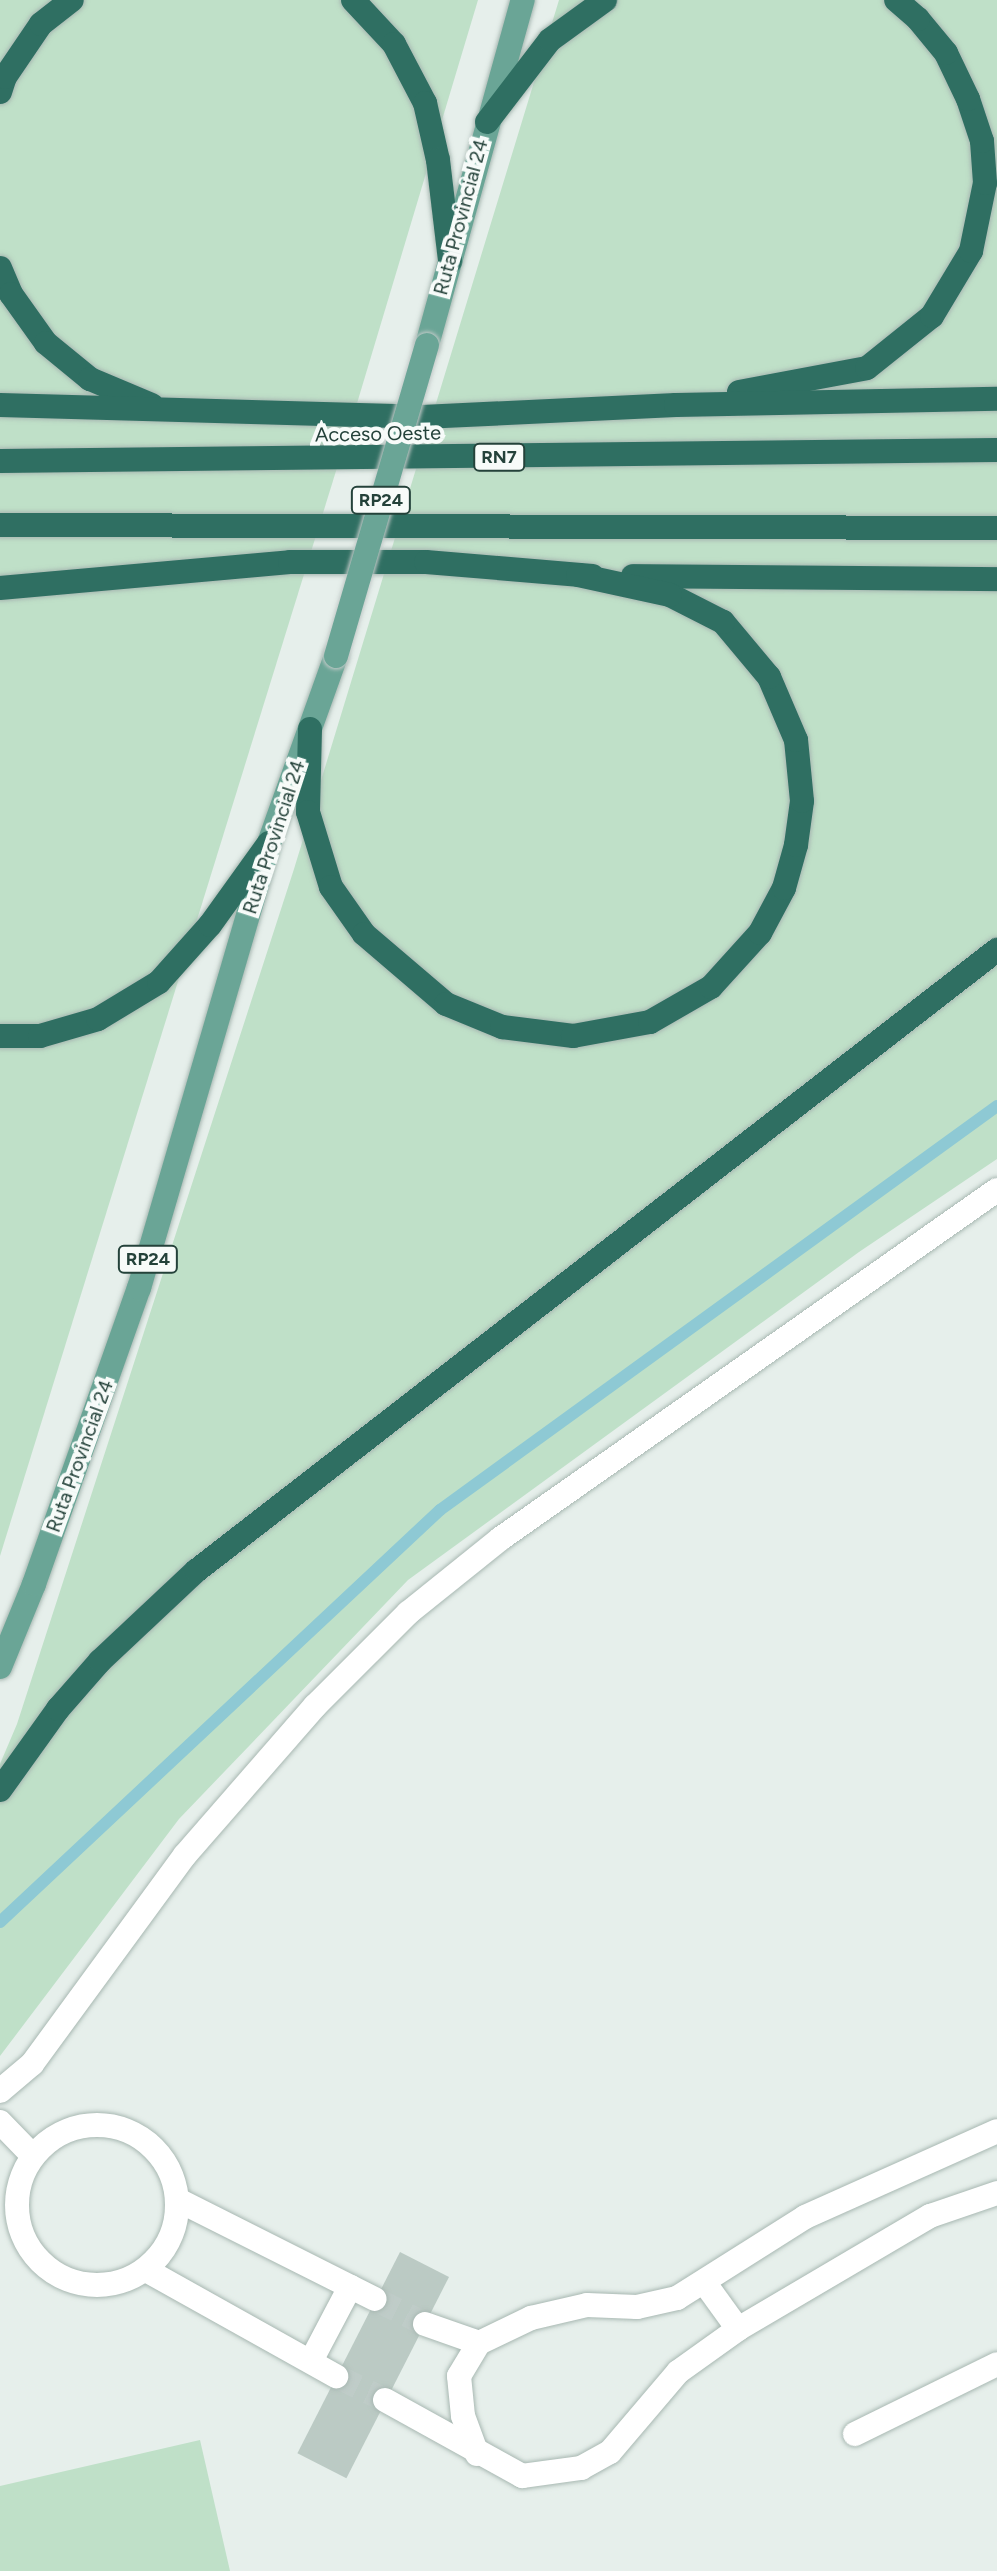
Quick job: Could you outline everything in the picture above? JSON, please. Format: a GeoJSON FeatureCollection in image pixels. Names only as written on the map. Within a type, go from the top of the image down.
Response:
{"type":"FeatureCollection","features":[{"type":"Feature","properties":{"kind":"highway"},"geometry":{"type":"LineString","coordinates":[[0,92],[5,77],[41,24],[72,0]]}},
{"type":"Feature","properties":{"kind":"highway"},"geometry":{"type":"LineString","coordinates":[[353,0],[394,44],[425,103],[438,160],[450,261]]}},
{"type":"Feature","properties":{"kind":"highway"},"geometry":{"type":"LineString","coordinates":[[487,122],[550,40],[605,0]]}},
{"type":"Feature","properties":{"kind":"highway"},"geometry":{"type":"LineString","coordinates":[[676,405],[867,368],[932,316],[971,251],[985,183],[982,141],[968,99],[946,53],[918,19],[896,0]]}},
{"type":"Feature","properties":{"kind":"highway"},"geometry":{"type":"LineString","coordinates":[[0,268],[11,294],[46,343],[90,379],[169,411]]}},
{"type":"Feature","properties":{"kind":"highway"},"geometry":{"type":"LineString","coordinates":[[0,405],[422,417],[676,405],[997,399]]}},
{"type":"Feature","properties":{"kind":"highway","name":"Acceso Oeste"},"geometry":{"type":"LineString","coordinates":[[0,461],[997,450]]}},
{"type":"Feature","properties":{"kind":"highway"},"geometry":{"type":"LineString","coordinates":[[0,525],[997,528]]}},
{"type":"Feature","properties":{"kind":"highway"},"geometry":{"type":"LineString","coordinates":[[0,588],[290,562],[426,562],[578,575],[997,579]]}},
{"type":"Feature","properties":{"kind":"highway"},"geometry":{"type":"LineString","coordinates":[[310,729],[308,812],[331,887],[364,934],[446,1004],[502,1027],[573,1036],[650,1022],[699,994],[711,987],[760,933],[784,888],[796,845],[802,801],[796,740],[769,677],[723,622],[670,595],[578,575]]}},
{"type":"Feature","properties":{"kind":"highway"},"geometry":{"type":"LineString","coordinates":[[0,1036],[40,1036],[98,1019],[159,982],[210,925],[269,843]]}},
{"type":"Feature","properties":{"kind":"highway"},"geometry":{"type":"LineString","coordinates":[[0,1790],[58,1709],[100,1661],[196,1571],[997,950]]}},
{"type":"Feature","properties":{"kind":"main road","name":"Ruta Provincial 24"},"geometry":{"type":"LineString","coordinates":[[0,1667],[34,1584],[139,1288],[269,843],[336,656],[523,0]]}},
{"type":"Feature","properties":{"kind":"street"},"geometry":{"type":"LineString","coordinates":[[0,2091],[32,2064],[185,1855],[315,1706],[408,1613],[500,1539],[997,1190]]}},
{"type":"Feature","properties":{"kind":"street"},"geometry":{"type":"LineString","coordinates":[[0,2122],[33,2156]]}},
{"type":"Feature","properties":{"kind":"street"},"geometry":{"type":"LineString","coordinates":[[108,2125],[134,2133],[156,2150],[172,2173],[178,2200],[175,2227],[164,2250],[146,2270],[123,2282],[97,2285],[72,2282],[41,2261],[20,2229],[17,2204],[21,2178],[33,2156],[54,2138],[80,2126],[108,2125]]}},
{"type":"Feature","properties":{"kind":"street"},"geometry":{"type":"LineString","coordinates":[[477,2454],[463,2416],[459,2376],[479,2343],[531,2318],[587,2305],[637,2307],[677,2298],[805,2217],[997,2131]]}},
{"type":"Feature","properties":{"kind":"street"},"geometry":{"type":"LineString","coordinates":[[385,2400],[477,2454],[522,2476],[581,2468],[610,2452],[678,2372],[738,2329],[930,2216],[997,2193]]}},
{"type":"Feature","properties":{"kind":"street"},"geometry":{"type":"LineString","coordinates":[[178,2200],[375,2299]]}},
{"type":"Feature","properties":{"kind":"street"},"geometry":{"type":"LineString","coordinates":[[146,2270],[336,2376]]}},
{"type":"Feature","properties":{"kind":"street"},"geometry":{"type":"LineString","coordinates":[[704,2282],[738,2329]]}},
{"type":"Feature","properties":{"kind":"street"},"geometry":{"type":"LineString","coordinates":[[311,2361],[350,2287]]}},
{"type":"Feature","properties":{"kind":"street"},"geometry":{"type":"LineString","coordinates":[[425,2324],[479,2343]]}},
{"type":"Feature","properties":{"kind":"street"},"geometry":{"type":"LineString","coordinates":[[855,2434],[997,2364]]}},
{"type":"Feature","properties":{"kind":"green space"},"geometry":{"type":"Polygon","coordinates":[[[0,0],[478,0],[358,400],[0,1556],[0,0]]]}},
{"type":"Feature","properties":{"kind":"green space"},"geometry":{"type":"Polygon","coordinates":[[[559,0],[997,0],[997,1159],[859,1252],[408,1580],[179,1819],[0,2056],[0,1764],[17,1724],[294,869],[559,0]]]}},
{"type":"Feature","properties":{"kind":"green space"},"geometry":{"type":"Polygon","coordinates":[[[200,2440],[230,2571],[0,2571],[0,2486],[200,2440]]]}},
{"type":"Feature","properties":{"kind":"building"},"geometry":{"type":"Polygon","coordinates":[[[400,2252],[449,2277],[346,2478],[297,2453],[400,2252]]]}},
{"type":"Feature","properties":{"kind":"waterway"},"geometry":{"type":"LineString","coordinates":[[0,1922],[440,1510],[997,1106]]}},
{"type":"Feature","properties":{"kind":"tunnel"},"geometry":{"type":"LineString","coordinates":[[375,2299],[425,2324]]}},
{"type":"Feature","properties":{"kind":"tunnel"},"geometry":{"type":"LineString","coordinates":[[336,2376],[385,2400]]}}]}
